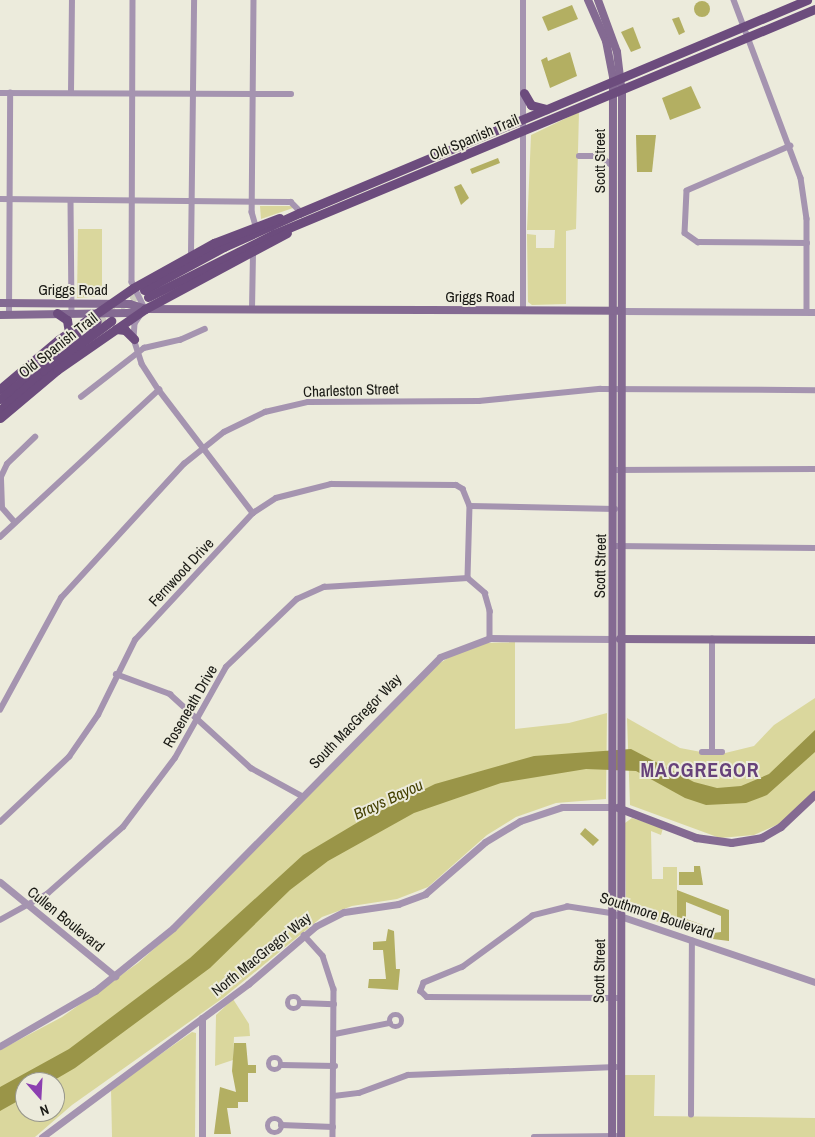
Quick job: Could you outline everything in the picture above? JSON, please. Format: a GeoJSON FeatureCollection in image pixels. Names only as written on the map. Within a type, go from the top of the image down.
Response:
{"type":"FeatureCollection","features":[{"type":"Feature","properties":{"kind":"main road","name":"Scott Street"},"geometry":{"type":"LineString","coordinates":[[588,0],[606,41],[617,81]]}},
{"type":"Feature","properties":{"kind":"main road","name":"Scott Street"},"geometry":{"type":"LineString","coordinates":[[598,0],[613,36],[618,92],[624,390],[622,723],[618,792],[613,808],[614,914],[612,998],[617,1067]]}},
{"type":"Feature","properties":{"kind":"main road","name":"Old Spanish Trail"},"geometry":{"type":"LineString","coordinates":[[807,0],[300,213],[224,247],[146,294],[233,252],[815,9]]}},
{"type":"Feature","properties":{"kind":"main road"},"geometry":{"type":"LineString","coordinates":[[676,56],[681,65]]}},
{"type":"Feature","properties":{"kind":"main road"},"geometry":{"type":"LineString","coordinates":[[524,93],[535,107],[549,109]]}},
{"type":"Feature","properties":{"kind":"main road"},"geometry":{"type":"LineString","coordinates":[[456,147],[460,158]]}},
{"type":"Feature","properties":{"kind":"main road","name":"Scott Street"},"geometry":{"type":"LineString","coordinates":[[616,1136],[621,998],[622,809],[618,792],[612,723],[614,470],[612,311],[618,166]]}},
{"type":"Feature","properties":{"kind":"main road"},"geometry":{"type":"LineString","coordinates":[[386,177],[391,187]]}},
{"type":"Feature","properties":{"kind":"main road"},"geometry":{"type":"LineString","coordinates":[[0,389],[69,332],[96,317],[108,304],[133,288],[191,254],[256,226],[300,213]]}},
{"type":"Feature","properties":{"kind":"main road"},"geometry":{"type":"LineString","coordinates":[[0,418],[113,325],[304,223]]}},
{"type":"Feature","properties":{"kind":"main road","name":"Griggs Road"},"geometry":{"type":"LineString","coordinates":[[0,303],[108,304],[145,309],[622,311]]}},
{"type":"Feature","properties":{"kind":"main road","name":"Griggs Road"},"geometry":{"type":"LineString","coordinates":[[0,315],[57,313],[96,317],[145,309]]}},
{"type":"Feature","properties":{"kind":"main road"},"geometry":{"type":"LineString","coordinates":[[57,313],[67,320],[69,332]]}},
{"type":"Feature","properties":{"kind":"main road","name":"Old Spanish Trail"},"geometry":{"type":"LineString","coordinates":[[0,399],[96,317]]}},
{"type":"Feature","properties":{"kind":"main road"},"geometry":{"type":"LineString","coordinates":[[113,325],[125,330],[134,339]]}},
{"type":"Feature","properties":{"kind":"main road","name":"Old Spanish Trail"},"geometry":{"type":"LineString","coordinates":[[0,410],[44,371],[113,325]]}},
{"type":"Feature","properties":{"kind":"main road","name":"South MacGregor Way"},"geometry":{"type":"LineString","coordinates":[[613,639],[815,640]]}},
{"type":"Feature","properties":{"kind":"main road","name":"North MacGregor Way"},"geometry":{"type":"LineString","coordinates":[[613,808],[622,809],[696,838],[732,843],[762,838],[781,827],[815,795]]}},
{"type":"Feature","properties":{"kind":"street"},"geometry":{"type":"LineString","coordinates":[[71,93],[72,0]]}},
{"type":"Feature","properties":{"kind":"street"},"geometry":{"type":"LineString","coordinates":[[133,0],[131,201],[133,288],[145,309],[135,324],[134,339],[138,351],[159,390],[253,514]]}},
{"type":"Feature","properties":{"kind":"street"},"geometry":{"type":"LineString","coordinates":[[191,254],[194,0]]}},
{"type":"Feature","properties":{"kind":"street"},"geometry":{"type":"LineString","coordinates":[[254,0],[252,201],[256,226]]}},
{"type":"Feature","properties":{"kind":"street"},"geometry":{"type":"LineString","coordinates":[[523,0],[523,311]]}},
{"type":"Feature","properties":{"kind":"street"},"geometry":{"type":"LineString","coordinates":[[734,0],[791,146],[806,202],[811,312]]}},
{"type":"Feature","properties":{"kind":"street"},"geometry":{"type":"LineString","coordinates":[[0,93],[291,94]]}},
{"type":"Feature","properties":{"kind":"street"},"geometry":{"type":"LineString","coordinates":[[9,315],[10,93]]}},
{"type":"Feature","properties":{"kind":"street"},"geometry":{"type":"LineString","coordinates":[[791,146],[687,191],[685,233],[698,242],[807,243]]}},
{"type":"Feature","properties":{"kind":"street"},"geometry":{"type":"LineString","coordinates":[[579,156],[600,156],[618,166]]}},
{"type":"Feature","properties":{"kind":"street"},"geometry":{"type":"LineString","coordinates":[[0,199],[294,202],[304,223]]}},
{"type":"Feature","properties":{"kind":"street"},"geometry":{"type":"LineString","coordinates":[[71,200],[70,304],[72,314]]}},
{"type":"Feature","properties":{"kind":"street"},"geometry":{"type":"LineString","coordinates":[[252,310],[253,251]]}},
{"type":"Feature","properties":{"kind":"street","name":"Griggs Road"},"geometry":{"type":"LineString","coordinates":[[622,311],[811,312]]}},
{"type":"Feature","properties":{"kind":"street"},"geometry":{"type":"LineString","coordinates":[[81,398],[138,351],[205,329]]}},
{"type":"Feature","properties":{"kind":"street"},"geometry":{"type":"LineString","coordinates":[[0,537],[159,390]]}},
{"type":"Feature","properties":{"kind":"street","name":"Charleston Street"},"geometry":{"type":"LineString","coordinates":[[0,710],[61,598],[202,448],[244,421],[308,402],[479,401],[613,390],[815,390]]}},
{"type":"Feature","properties":{"kind":"street"},"geometry":{"type":"LineString","coordinates":[[15,523],[2,508],[1,478],[7,464],[35,437]]}},
{"type":"Feature","properties":{"kind":"street"},"geometry":{"type":"LineString","coordinates":[[614,470],[815,469]]}},
{"type":"Feature","properties":{"kind":"street","name":"Fernwood Drive"},"geometry":{"type":"LineString","coordinates":[[0,822],[70,757],[98,715],[116,674],[135,640],[253,514],[276,498],[313,486],[444,483],[463,489],[470,506]]}},
{"type":"Feature","properties":{"kind":"street"},"geometry":{"type":"LineString","coordinates":[[490,638],[490,611],[485,593],[468,578],[470,506],[614,509]]}},
{"type":"Feature","properties":{"kind":"street"},"geometry":{"type":"LineString","coordinates":[[614,546],[815,548]]}},
{"type":"Feature","properties":{"kind":"street","name":"Roseneath Drive"},"geometry":{"type":"LineString","coordinates":[[0,920],[29,906],[71,875],[139,809],[176,758],[226,667],[297,598],[324,587],[468,578]]}},
{"type":"Feature","properties":{"kind":"street","name":"South MacGregor Way"},"geometry":{"type":"LineString","coordinates":[[0,1046],[57,1015],[116,976],[173,928],[427,667],[458,647],[490,638],[613,639]]}},
{"type":"Feature","properties":{"kind":"street"},"geometry":{"type":"LineString","coordinates":[[712,639],[712,752]]}},
{"type":"Feature","properties":{"kind":"street"},"geometry":{"type":"LineString","coordinates":[[116,674],[159,688],[197,717],[262,776],[302,796]]}},
{"type":"Feature","properties":{"kind":"street"},"geometry":{"type":"LineString","coordinates":[[702,752],[722,752]]}},
{"type":"Feature","properties":{"kind":"street","name":"North MacGregor Way"},"geometry":{"type":"LineString","coordinates":[[42,1137],[202,1018],[304,934],[344,912],[398,904],[425,894],[485,842],[520,820],[562,807],[613,808]]}},
{"type":"Feature","properties":{"kind":"street","name":"Cullen Boulevard"},"geometry":{"type":"LineString","coordinates":[[0,882],[116,976]]}},
{"type":"Feature","properties":{"kind":"street","name":"Southmore Boulevard"},"geometry":{"type":"LineString","coordinates":[[612,998],[427,997],[421,990],[424,983],[463,967],[533,916],[568,907],[622,916],[815,982]]}},
{"type":"Feature","properties":{"kind":"street"},"geometry":{"type":"LineString","coordinates":[[304,934],[330,972],[335,1034],[333,1137]]}},
{"type":"Feature","properties":{"kind":"street"},"geometry":{"type":"LineString","coordinates":[[691,1115],[692,941]]}},
{"type":"Feature","properties":{"kind":"street"},"geometry":{"type":"LineString","coordinates":[[612,998],[621,998]]}},
{"type":"Feature","properties":{"kind":"street"},"geometry":{"type":"LineString","coordinates":[[301,1003],[334,1004]]}},
{"type":"Feature","properties":{"kind":"street"},"geometry":{"type":"LineString","coordinates":[[202,1018],[202,1137]]}},
{"type":"Feature","properties":{"kind":"street"},"geometry":{"type":"LineString","coordinates":[[335,1034],[390,1023]]}},
{"type":"Feature","properties":{"kind":"street"},"geometry":{"type":"LineString","coordinates":[[281,1065],[334,1066]]}},
{"type":"Feature","properties":{"kind":"street"},"geometry":{"type":"LineString","coordinates":[[334,1096],[359,1093],[408,1075],[617,1067]]}},
{"type":"Feature","properties":{"kind":"street"},"geometry":{"type":"LineString","coordinates":[[281,1125],[333,1127]]}},
{"type":"Feature","properties":{"kind":"street"},"geometry":{"type":"LineString","coordinates":[[534,1137],[616,1136]]}},
{"type":"Feature","properties":{"kind":"shaded area"},"geometry":{"type":"Polygon","coordinates":[[[579,112],[576,229],[566,231],[566,304],[532,305],[528,302],[527,234],[536,235],[536,248],[554,248],[555,230],[527,230],[531,135],[579,112]]]}},
{"type":"Feature","properties":{"kind":"shaded area"},"geometry":{"type":"Polygon","coordinates":[[[260,206],[293,206],[293,208],[261,219],[260,206]]]}},
{"type":"Feature","properties":{"kind":"shaded area"},"geometry":{"type":"Polygon","coordinates":[[[78,229],[102,229],[102,296],[77,298],[78,229]]]}},
{"type":"Feature","properties":{"kind":"shaded area"},"geometry":{"type":"Polygon","coordinates":[[[515,642],[515,729],[569,723],[607,713],[606,799],[556,803],[516,817],[487,835],[428,887],[397,899],[352,906],[322,917],[223,998],[65,1111],[65,1072],[15,1072],[15,1122],[52,1122],[35,1137],[0,1137],[0,1050],[62,1017],[138,963],[182,924],[433,667],[460,651],[486,643],[515,642]]]}},
{"type":"Feature","properties":{"kind":"shaded area"},"geometry":{"type":"Polygon","coordinates":[[[815,698],[815,790],[783,822],[754,835],[720,838],[630,805],[627,718],[680,748],[717,755],[754,746],[774,725],[815,698]]]}},
{"type":"Feature","properties":{"kind":"shaded area"},"geometry":{"type":"Polygon","coordinates":[[[815,730],[815,752],[767,795],[746,803],[706,805],[685,798],[636,771],[586,769],[501,783],[414,813],[328,861],[290,890],[210,968],[75,1068],[65,1074],[65,1072],[27,1072],[69,1049],[190,958],[303,855],[360,821],[435,784],[534,756],[631,749],[694,782],[717,788],[741,786],[769,774],[815,730]]]}},
{"type":"Feature","properties":{"kind":"shaded area"},"geometry":{"type":"Polygon","coordinates":[[[632,818],[663,828],[661,835],[651,831],[652,879],[663,879],[663,867],[677,867],[677,929],[626,910],[625,823],[632,818]]]}},
{"type":"Feature","properties":{"kind":"shaded area"},"geometry":{"type":"Polygon","coordinates":[[[233,999],[249,1024],[250,1036],[234,1037],[233,1060],[215,1066],[216,1015],[233,999]]]}},
{"type":"Feature","properties":{"kind":"shaded area"},"geometry":{"type":"Polygon","coordinates":[[[192,1032],[196,1033],[195,1137],[112,1137],[111,1089],[192,1032]]]}},
{"type":"Feature","properties":{"kind":"shaded area"},"geometry":{"type":"Polygon","coordinates":[[[624,1075],[655,1075],[654,1116],[815,1118],[815,1137],[625,1137],[624,1075]]]}},
{"type":"Feature","properties":{"kind":"shaded area"},"geometry":{"type":"Polygon","coordinates":[[[15,1079],[15,1103],[0,1111],[0,1087],[15,1079]]]}},
{"type":"Feature","properties":{"kind":"building"},"geometry":{"type":"Polygon","coordinates":[[[699,1],[705,1],[710,6],[708,15],[699,17],[694,12],[694,6],[699,1]]]}},
{"type":"Feature","properties":{"kind":"building"},"geometry":{"type":"Polygon","coordinates":[[[572,5],[578,19],[548,31],[542,17],[572,5]]]}},
{"type":"Feature","properties":{"kind":"building"},"geometry":{"type":"Polygon","coordinates":[[[679,17],[685,32],[679,35],[672,19],[679,17]]]}},
{"type":"Feature","properties":{"kind":"building"},"geometry":{"type":"Polygon","coordinates":[[[633,27],[641,48],[631,52],[621,32],[633,27]]]}},
{"type":"Feature","properties":{"kind":"building"},"geometry":{"type":"Polygon","coordinates":[[[570,52],[577,76],[550,88],[541,60],[547,57],[548,61],[570,52]]]}},
{"type":"Feature","properties":{"kind":"building"},"geometry":{"type":"Polygon","coordinates":[[[691,86],[701,108],[670,120],[662,98],[691,86]]]}},
{"type":"Feature","properties":{"kind":"building"},"geometry":{"type":"Polygon","coordinates":[[[636,135],[656,135],[652,172],[637,172],[636,135]]]}},
{"type":"Feature","properties":{"kind":"building"},"geometry":{"type":"Polygon","coordinates":[[[498,158],[500,163],[472,174],[470,169],[498,158]]]}},
{"type":"Feature","properties":{"kind":"building"},"geometry":{"type":"Polygon","coordinates":[[[461,184],[469,198],[461,205],[454,187],[461,184]]]}},
{"type":"Feature","properties":{"kind":"building"},"geometry":{"type":"Polygon","coordinates":[[[585,828],[599,840],[593,846],[580,834],[585,828]]]}},
{"type":"Feature","properties":{"kind":"building"},"geometry":{"type":"Polygon","coordinates":[[[694,866],[700,866],[703,885],[679,885],[679,872],[694,872],[694,866]]]}},
{"type":"Feature","properties":{"kind":"building"},"geometry":{"type":"Polygon","coordinates":[[[677,890],[729,910],[729,941],[713,939],[713,933],[721,932],[721,916],[686,902],[686,919],[703,925],[703,934],[677,927],[677,890]]]}},
{"type":"Feature","properties":{"kind":"building"},"geometry":{"type":"Polygon","coordinates":[[[388,929],[394,931],[396,969],[400,969],[398,990],[368,988],[369,979],[386,979],[383,950],[373,950],[373,942],[386,941],[388,929]]]}},
{"type":"Feature","properties":{"kind":"building"},"geometry":{"type":"Polygon","coordinates":[[[234,1043],[246,1043],[248,1065],[256,1065],[256,1073],[248,1073],[248,1102],[238,1102],[238,1108],[227,1108],[231,1134],[214,1134],[220,1087],[236,1092],[232,1071],[234,1043]]]}},
{"type":"Feature","properties":{"kind":"tunnel"},"geometry":{"type":"LineString","coordinates":[[97,321],[144,290]]}},
{"type":"Feature","properties":{"kind":"district","name":"MACGREGOR"},"geometry":{"type":"Point","coordinates":[700,769]}},
{"type":"Feature","properties":{"kind":"water label","name":"Brays Bayou"},"geometry":{"type":"Point","coordinates":[388,799]}}]}
